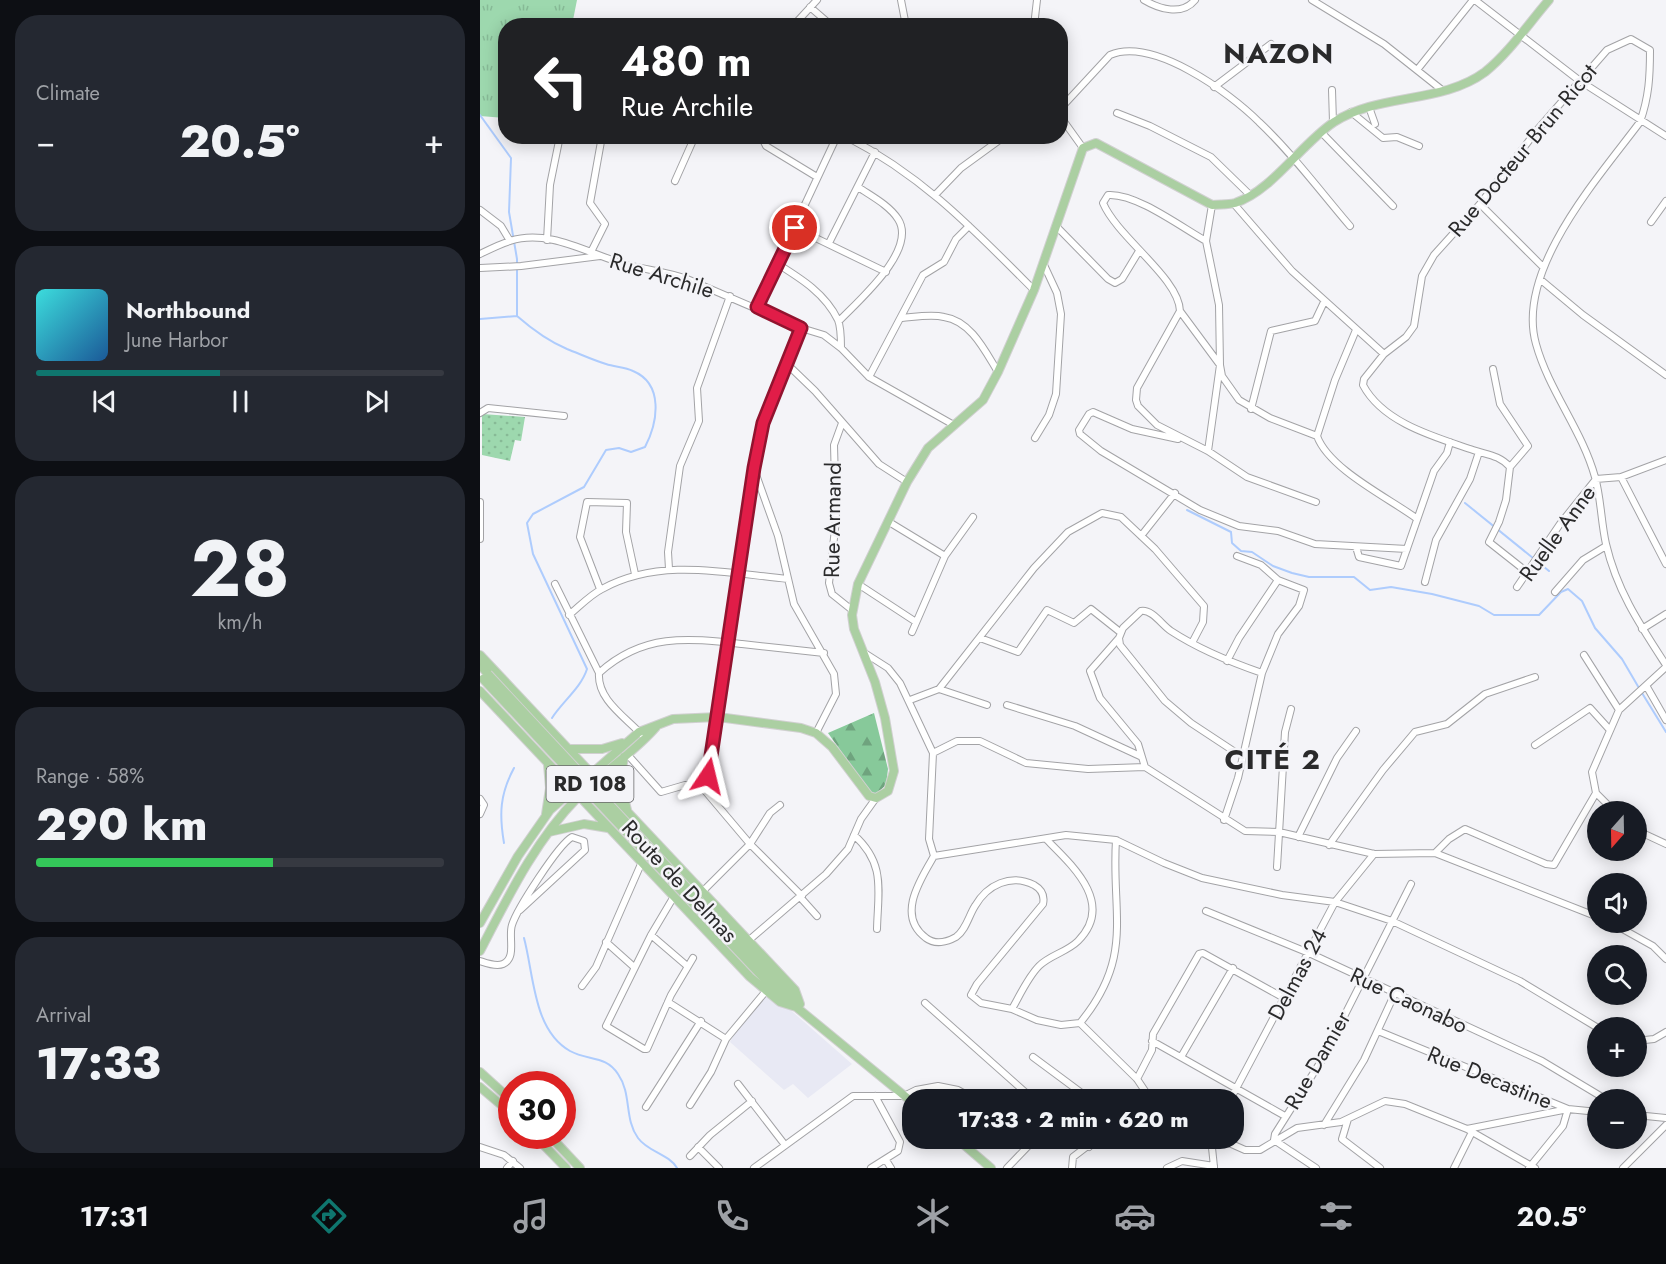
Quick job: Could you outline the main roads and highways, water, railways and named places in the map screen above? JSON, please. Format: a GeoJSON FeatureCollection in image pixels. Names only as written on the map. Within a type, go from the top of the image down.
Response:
{"type":"FeatureCollection","features":[{"type":"Feature","properties":{"kind":"main road"},"geometry":{"type":"LineString","coordinates":[[567,749],[602,749],[684,717],[718,717],[801,728],[816,733],[832,747],[869,796],[876,798],[888,791],[894,771],[878,691],[854,629],[852,610],[858,584],[907,482],[928,448],[952,424],[983,400],[998,372],[1044,265],[1083,148],[1096,143],[1212,205],[1234,204],[1251,195],[1321,132],[1352,112],[1442,90],[1470,81],[1486,71],[1549,0]]}},
{"type":"Feature","properties":{"kind":"main road"},"geometry":{"type":"LineString","coordinates":[[480,655],[795,990],[798,1006],[780,1002],[766,991],[673,898],[579,796],[570,792],[547,762],[480,691]]}},
{"type":"Feature","properties":{"kind":"main road","name":"Route de Delmas"},"geometry":{"type":"LineString","coordinates":[[480,665],[484,676],[798,1006],[902,1094]]}},
{"type":"Feature","properties":{"kind":"main road"},"geometry":{"type":"LineString","coordinates":[[480,951],[533,853],[548,833],[579,796],[645,740],[657,726]]}},
{"type":"Feature","properties":{"kind":"main road"},"geometry":{"type":"LineString","coordinates":[[480,923],[518,856],[545,816],[634,736]]}},
{"type":"Feature","properties":{"kind":"main road"},"geometry":{"type":"LineString","coordinates":[[626,755],[620,781],[629,814]]}},
{"type":"Feature","properties":{"kind":"main road"},"geometry":{"type":"LineString","coordinates":[[545,816],[550,788],[547,762]]}},
{"type":"Feature","properties":{"kind":"main road"},"geometry":{"type":"LineString","coordinates":[[548,833],[560,828],[584,824],[608,828]]}},
{"type":"Feature","properties":{"kind":"main road"},"geometry":{"type":"LineString","coordinates":[[480,1072],[498,1088]]}},
{"type":"Feature","properties":{"kind":"main road"},"geometry":{"type":"LineString","coordinates":[[480,1087],[498,1102]]}},
{"type":"Feature","properties":{"kind":"main road"},"geometry":{"type":"LineString","coordinates":[[548,1149],[566,1168]]}},
{"type":"Feature","properties":{"kind":"main road"},"geometry":{"type":"LineString","coordinates":[[562,1149],[580,1168]]}},
{"type":"Feature","properties":{"kind":"main road"},"geometry":{"type":"LineString","coordinates":[[969,1149],[991,1168]]}},
{"type":"Feature","properties":{"kind":"waterway"},"geometry":{"type":"LineString","coordinates":[[480,115],[498,140]]}},
{"type":"Feature","properties":{"kind":"waterway"},"geometry":{"type":"LineString","coordinates":[[501,144],[511,158],[509,212],[517,259],[517,316],[541,335],[560,346],[609,365],[630,370],[643,377],[650,385],[656,404],[653,426],[645,447],[631,452],[619,448],[606,450],[584,487],[533,514],[527,523],[533,554],[587,669],[576,689],[552,718]]}},
{"type":"Feature","properties":{"kind":"waterway"},"geometry":{"type":"LineString","coordinates":[[480,319],[517,316]]}},
{"type":"Feature","properties":{"kind":"waterway"},"geometry":{"type":"LineString","coordinates":[[1465,503],[1549,571]]}},
{"type":"Feature","properties":{"kind":"waterway"},"geometry":{"type":"LineString","coordinates":[[1187,510],[1231,532],[1232,543],[1241,551],[1252,552],[1273,566],[1309,577],[1354,577],[1370,590],[1391,587],[1432,594],[1479,606],[1494,615],[1539,615],[1561,592],[1568,589],[1582,601],[1595,628],[1622,659],[1639,688]]}},
{"type":"Feature","properties":{"kind":"waterway"},"geometry":{"type":"LineString","coordinates":[[1642,693],[1666,732]]}},
{"type":"Feature","properties":{"kind":"waterway"},"geometry":{"type":"LineString","coordinates":[[504,843],[501,823],[503,796],[514,768]]}},
{"type":"Feature","properties":{"kind":"waterway"},"geometry":{"type":"LineString","coordinates":[[524,938],[537,1001],[549,1030],[558,1042],[570,1051],[602,1061],[613,1068],[625,1090],[631,1123],[638,1138],[647,1147],[669,1159],[677,1168]]}},
{"type":"Feature","properties":{"kind":"district","name":"NAZON"},"geometry":{"type":"Point","coordinates":[1279,53]}},
{"type":"Feature","properties":{"kind":"district","name":"CITÉ 2"},"geometry":{"type":"Point","coordinates":[1273,759]}}]}
